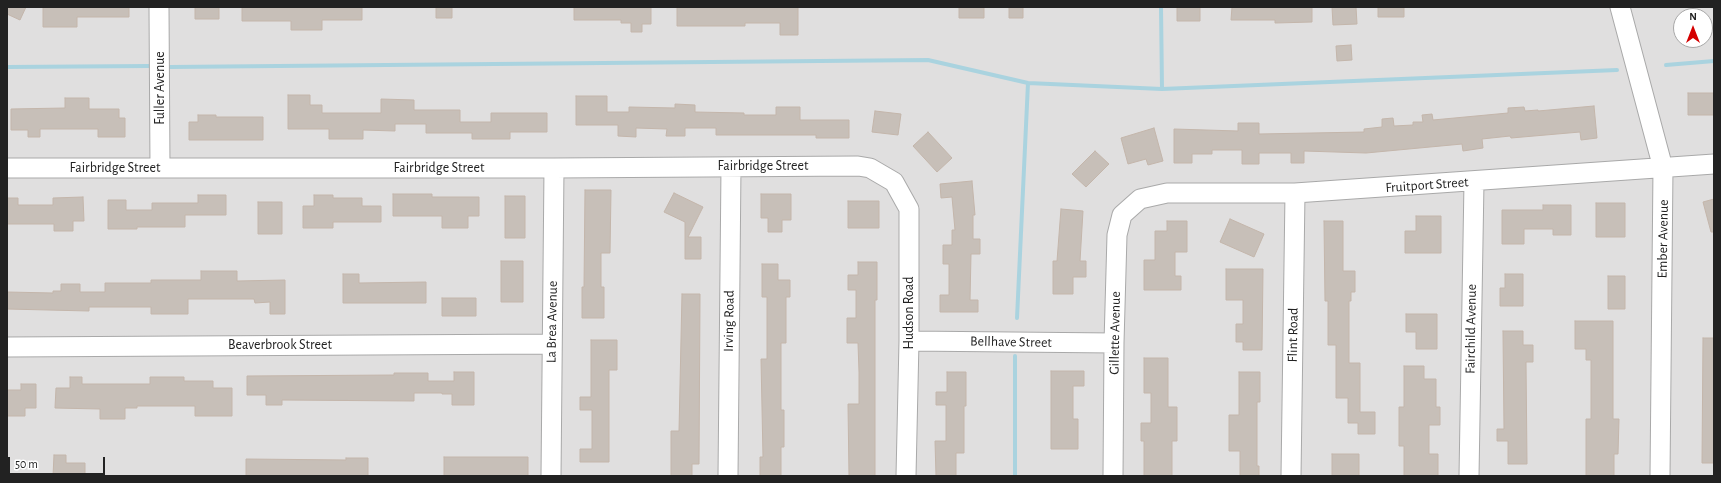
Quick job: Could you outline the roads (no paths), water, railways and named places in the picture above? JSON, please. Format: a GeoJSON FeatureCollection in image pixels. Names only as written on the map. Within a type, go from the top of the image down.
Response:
{"type":"FeatureCollection","features":[{"type":"Feature","properties":{"kind":"street","name":"Fuller Avenue"},"geometry":{"type":"LineString","coordinates":[[159,7],[160,168]]}},
{"type":"Feature","properties":{"kind":"street","name":"Ember Avenue"},"geometry":{"type":"LineString","coordinates":[[1620,7],[1663,168],[1660,476]]}},
{"type":"Feature","properties":{"kind":"street","name":"Fruitport Street"},"geometry":{"type":"LineString","coordinates":[[1140,200],[1167,193],[1295,193],[1474,182],[1714,164]]}},
{"type":"Feature","properties":{"kind":"street","name":"Fairbridge Street"},"geometry":{"type":"LineString","coordinates":[[7,168],[554,168],[731,166],[858,166],[870,168]]}},
{"type":"Feature","properties":{"kind":"street","name":"Irving Road"},"geometry":{"type":"LineString","coordinates":[[728,476],[731,166]]}},
{"type":"Feature","properties":{"kind":"street","name":"La Brea Avenue"},"geometry":{"type":"LineString","coordinates":[[551,476],[554,168]]}},
{"type":"Feature","properties":{"kind":"street","name":"Hudson Road"},"geometry":{"type":"LineString","coordinates":[[870,168],[894,182],[909,209],[909,341],[906,476]]}},
{"type":"Feature","properties":{"kind":"street","name":"Fairchild Avenue"},"geometry":{"type":"LineString","coordinates":[[1469,476],[1474,182]]}},
{"type":"Feature","properties":{"kind":"street","name":"Flint Road"},"geometry":{"type":"LineString","coordinates":[[1291,476],[1295,193]]}},
{"type":"Feature","properties":{"kind":"street","name":"Gillette Avenue"},"geometry":{"type":"LineString","coordinates":[[1113,476],[1114,343],[1117,235],[1122,215],[1140,200]]}},
{"type":"Feature","properties":{"kind":"street","name":"Bellhave Street"},"geometry":{"type":"LineString","coordinates":[[909,341],[1114,343]]}},
{"type":"Feature","properties":{"kind":"street","name":"Beaverbrook Street"},"geometry":{"type":"LineString","coordinates":[[7,347],[552,344]]}},
{"type":"Feature","properties":{"kind":"waterway"},"geometry":{"type":"LineString","coordinates":[[1161,7],[1162,89]]}},
{"type":"Feature","properties":{"kind":"waterway"},"geometry":{"type":"LineString","coordinates":[[170,67],[928,60],[1028,83],[1162,89],[1617,70]]}},
{"type":"Feature","properties":{"kind":"waterway"},"geometry":{"type":"LineString","coordinates":[[1666,65],[1714,61]]}},
{"type":"Feature","properties":{"kind":"waterway"},"geometry":{"type":"LineString","coordinates":[[7,67],[149,66]]}},
{"type":"Feature","properties":{"kind":"waterway"},"geometry":{"type":"LineString","coordinates":[[1017,318],[1028,83]]}},
{"type":"Feature","properties":{"kind":"waterway"},"geometry":{"type":"LineString","coordinates":[[1015,356],[1015,476]]}}]}
